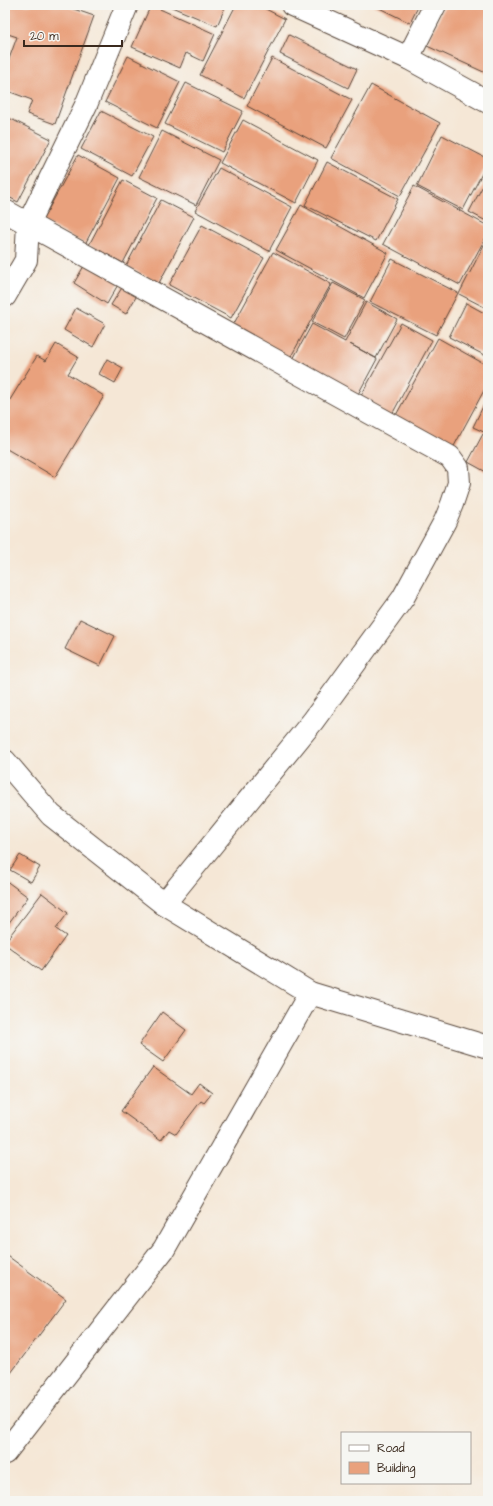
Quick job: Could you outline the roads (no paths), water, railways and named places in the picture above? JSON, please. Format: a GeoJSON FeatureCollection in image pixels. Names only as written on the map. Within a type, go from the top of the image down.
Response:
{"type":"FeatureCollection","features":[{"type":"Feature","properties":{"kind":"street"},"geometry":{"type":"LineString","coordinates":[[5,296],[26,260],[28,224],[86,105],[127,5]]}},
{"type":"Feature","properties":{"kind":"street"},"geometry":{"type":"LineString","coordinates":[[292,5],[408,58],[488,102]]}},
{"type":"Feature","properties":{"kind":"street"},"geometry":{"type":"LineString","coordinates":[[408,58],[435,5]]}},
{"type":"Feature","properties":{"kind":"street"},"geometry":{"type":"LineString","coordinates":[[5,211],[450,457],[458,468],[459,482],[445,521],[402,598],[312,721],[164,904]]}},
{"type":"Feature","properties":{"kind":"street"},"geometry":{"type":"LineString","coordinates":[[5,761],[51,815],[164,904],[310,993],[488,1047]]}},
{"type":"Feature","properties":{"kind":"street"},"geometry":{"type":"LineString","coordinates":[[5,1454],[164,1249],[310,993]]}}]}
